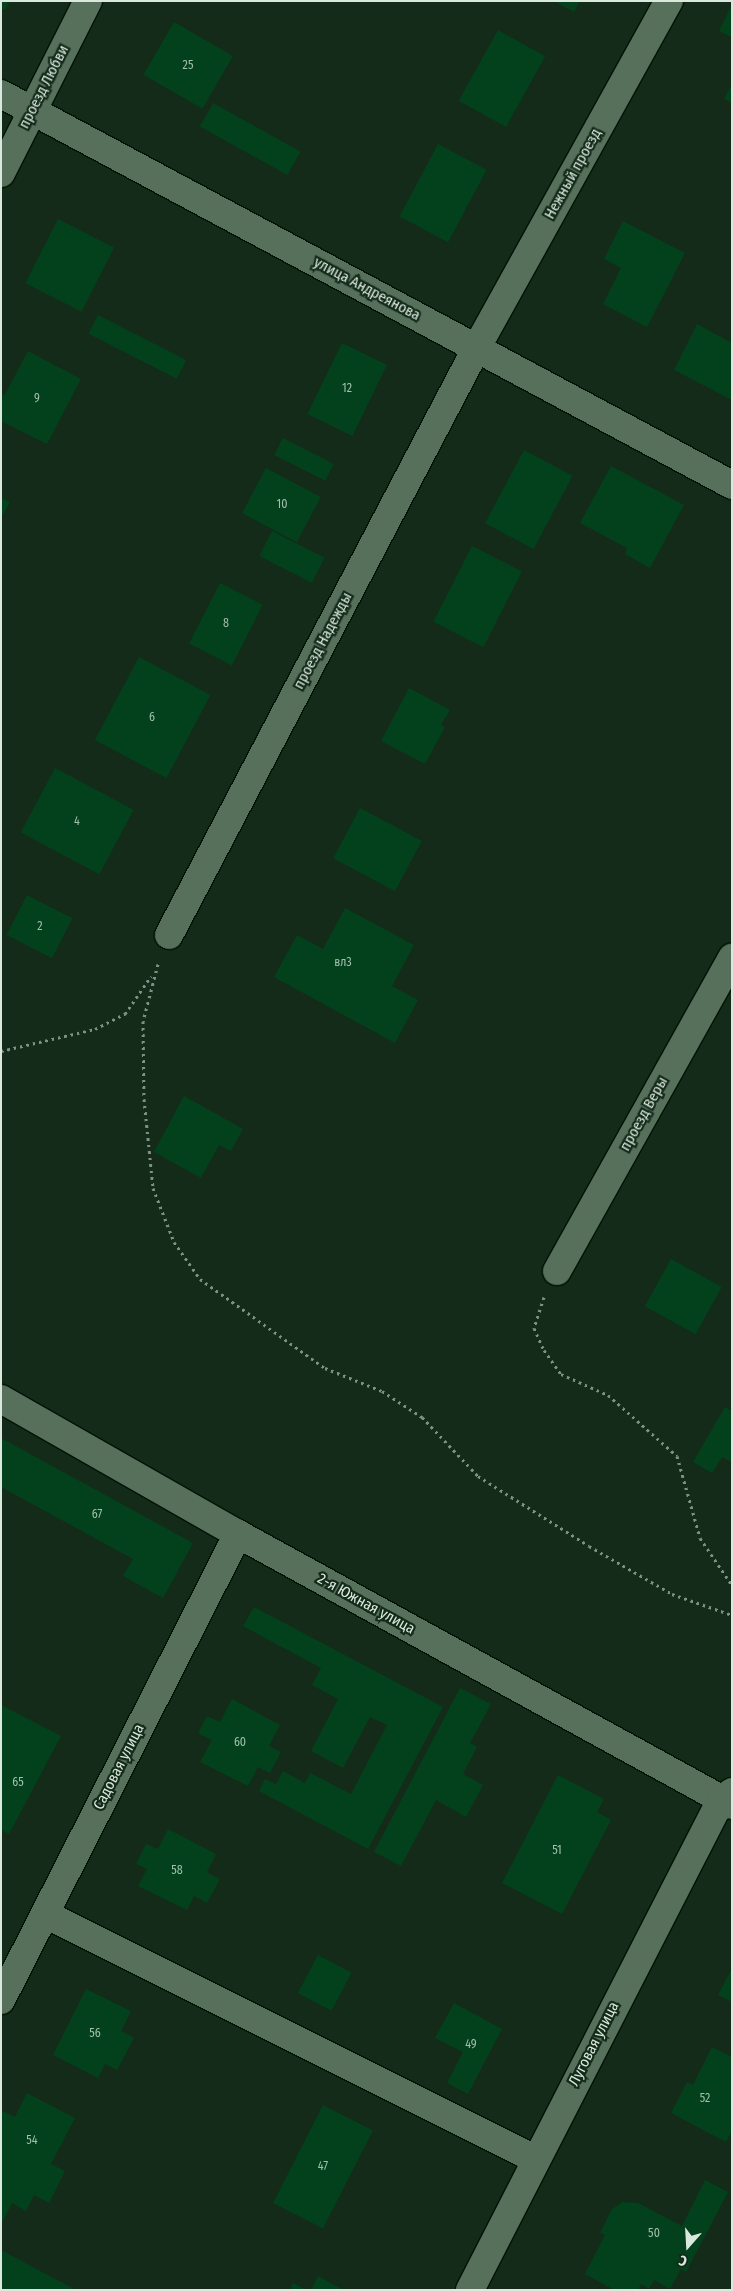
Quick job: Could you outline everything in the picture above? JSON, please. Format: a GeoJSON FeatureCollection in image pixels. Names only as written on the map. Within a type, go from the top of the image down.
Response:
{"type":"FeatureCollection","features":[{"type":"Feature","properties":{"kind":"street","name":"проезд Любви"},"geometry":{"type":"LineString","coordinates":[[1,173],[88,1]]}},
{"type":"Feature","properties":{"kind":"street","name":"Нежный проезд"},"geometry":{"type":"LineString","coordinates":[[477,347],[669,1]]}},
{"type":"Feature","properties":{"kind":"street","name":"улица Андреянова"},"geometry":{"type":"LineString","coordinates":[[1,94],[31,113],[477,347],[732,485]]}},
{"type":"Feature","properties":{"kind":"street","name":"проезд Надежды"},"geometry":{"type":"LineString","coordinates":[[169,935],[477,347]]}},
{"type":"Feature","properties":{"kind":"street","name":"проезд Веры"},"geometry":{"type":"LineString","coordinates":[[557,1271],[732,958]]}},
{"type":"Feature","properties":{"kind":"street","name":"2-я Южная улица"},"geometry":{"type":"LineString","coordinates":[[1,1399],[238,1534],[728,1799]]}},
{"type":"Feature","properties":{"kind":"street","name":"Садовая улица"},"geometry":{"type":"LineString","coordinates":[[1,2000],[238,1534]]}},
{"type":"Feature","properties":{"kind":"street","name":"Луговая улица"},"geometry":{"type":"LineString","coordinates":[[470,2290],[535,2159],[728,1799]]}},
{"type":"Feature","properties":{"kind":"street"},"geometry":{"type":"LineString","coordinates":[[45,1914],[535,2159]]}},
{"type":"Feature","properties":{"kind":"path"},"geometry":{"type":"LineString","coordinates":[[169,935],[156,969],[143,1021],[144,1099],[153,1188],[174,1242],[200,1279],[325,1368],[382,1391],[422,1417],[478,1476],[589,1546],[672,1594],[732,1615]]}},
{"type":"Feature","properties":{"kind":"path"},"geometry":{"type":"LineString","coordinates":[[1,1051],[95,1030],[125,1014],[156,969]]}},
{"type":"Feature","properties":{"kind":"path"},"geometry":{"type":"LineString","coordinates":[[557,1271],[542,1300],[534,1328],[544,1350],[561,1374],[608,1395],[677,1456],[700,1538],[732,1585]]}},
{"type":"Feature","properties":{"kind":"building"},"geometry":{"type":"Polygon","coordinates":[[[1,1],[10,1],[5,10],[1,8],[1,1]]]}},
{"type":"Feature","properties":{"kind":"building"},"geometry":{"type":"Polygon","coordinates":[[[554,1],[580,1],[574,12],[554,1]]]}},
{"type":"Feature","properties":{"kind":"building"},"geometry":{"type":"Polygon","coordinates":[[[730,8],[732,9],[732,37],[719,31],[730,8]]]}},
{"type":"Feature","properties":{"kind":"building"},"geometry":{"type":"Polygon","coordinates":[[[174,22],[233,56],[202,109],[144,75],[174,22]]]}},
{"type":"Feature","properties":{"kind":"building"},"geometry":{"type":"Polygon","coordinates":[[[498,30],[545,56],[506,127],[459,101],[498,30]]]}},
{"type":"Feature","properties":{"kind":"building"},"geometry":{"type":"Polygon","coordinates":[[[732,84],[732,103],[724,99],[732,84]]]}},
{"type":"Feature","properties":{"kind":"building"},"geometry":{"type":"Polygon","coordinates":[[[213,103],[300,151],[287,175],[200,127],[213,103]]]}},
{"type":"Feature","properties":{"kind":"building"},"geometry":{"type":"Polygon","coordinates":[[[438,144],[487,170],[448,242],[400,216],[438,144]]]}},
{"type":"Feature","properties":{"kind":"building"},"geometry":{"type":"Polygon","coordinates":[[[58,219],[114,248],[81,312],[25,283],[58,219]]]}},
{"type":"Feature","properties":{"kind":"building"},"geometry":{"type":"Polygon","coordinates":[[[623,221],[685,253],[647,327],[603,304],[621,268],[604,259],[623,221]]]}},
{"type":"Feature","properties":{"kind":"building"},"geometry":{"type":"Polygon","coordinates":[[[98,315],[186,360],[177,379],[88,334],[98,315]]]}},
{"type":"Feature","properties":{"kind":"building"},"geometry":{"type":"Polygon","coordinates":[[[697,324],[732,343],[732,400],[674,370],[697,324]]]}},
{"type":"Feature","properties":{"kind":"building"},"geometry":{"type":"Polygon","coordinates":[[[342,343],[387,365],[352,436],[307,414],[342,343]]]}},
{"type":"Feature","properties":{"kind":"building"},"geometry":{"type":"Polygon","coordinates":[[[28,351],[81,379],[47,444],[1,421],[1,394],[4,396],[28,351]]]}},
{"type":"Feature","properties":{"kind":"building"},"geometry":{"type":"Polygon","coordinates":[[[283,438],[334,464],[325,481],[274,455],[283,438]]]}},
{"type":"Feature","properties":{"kind":"building"},"geometry":{"type":"Polygon","coordinates":[[[524,450],[573,476],[534,549],[485,523],[524,450]]]}},
{"type":"Feature","properties":{"kind":"building"},"geometry":{"type":"Polygon","coordinates":[[[611,466],[684,505],[650,568],[625,554],[627,548],[580,523],[611,466]]]}},
{"type":"Feature","properties":{"kind":"building"},"geometry":{"type":"Polygon","coordinates":[[[266,468],[321,497],[297,542],[242,513],[266,468]]]}},
{"type":"Feature","properties":{"kind":"building"},"geometry":{"type":"Polygon","coordinates":[[[1,498],[10,502],[1,518],[1,498]]]}},
{"type":"Feature","properties":{"kind":"building"},"geometry":{"type":"Polygon","coordinates":[[[272,531],[325,558],[312,583],[259,556],[272,531]]]}},
{"type":"Feature","properties":{"kind":"building"},"geometry":{"type":"Polygon","coordinates":[[[472,546],[522,571],[483,647],[433,622],[472,546]]]}},
{"type":"Feature","properties":{"kind":"building"},"geometry":{"type":"Polygon","coordinates":[[[220,583],[263,605],[232,665],[189,644],[220,583]]]}},
{"type":"Feature","properties":{"kind":"building"},"geometry":{"type":"Polygon","coordinates":[[[139,657],[211,695],[166,778],[95,740],[139,657]]]}},
{"type":"Feature","properties":{"kind":"building"},"geometry":{"type":"Polygon","coordinates":[[[409,688],[450,710],[441,725],[445,727],[425,764],[381,741],[409,688]]]}},
{"type":"Feature","properties":{"kind":"building"},"geometry":{"type":"Polygon","coordinates":[[[55,768],[134,810],[99,874],[21,832],[55,768]]]}},
{"type":"Feature","properties":{"kind":"building"},"geometry":{"type":"Polygon","coordinates":[[[360,808],[422,841],[395,891],[333,858],[360,808]]]}},
{"type":"Feature","properties":{"kind":"building"},"geometry":{"type":"Polygon","coordinates":[[[27,895],[72,918],[52,958],[7,935],[27,895]]]}},
{"type":"Feature","properties":{"kind":"building"},"geometry":{"type":"Polygon","coordinates":[[[345,908],[414,945],[392,986],[418,1000],[395,1043],[274,977],[297,935],[323,949],[345,908]]]}},
{"type":"Feature","properties":{"kind":"building"},"geometry":{"type":"Polygon","coordinates":[[[184,1096],[243,1129],[231,1151],[219,1145],[201,1178],[154,1152],[184,1096]]]}},
{"type":"Feature","properties":{"kind":"building"},"geometry":{"type":"Polygon","coordinates":[[[671,1259],[722,1287],[696,1334],[645,1306],[671,1259]]]}},
{"type":"Feature","properties":{"kind":"building"},"geometry":{"type":"Polygon","coordinates":[[[725,1407],[732,1411],[732,1462],[722,1457],[712,1473],[693,1462],[725,1407]]]}},
{"type":"Feature","properties":{"kind":"building"},"geometry":{"type":"Polygon","coordinates":[[[1,1438],[193,1543],[163,1598],[123,1576],[133,1559],[1,1487],[1,1438]]]}},
{"type":"Feature","properties":{"kind":"building"},"geometry":{"type":"Polygon","coordinates":[[[254,1607],[443,1707],[368,1849],[259,1791],[265,1779],[276,1784],[283,1771],[305,1783],[310,1773],[351,1794],[387,1725],[370,1717],[343,1768],[311,1751],[338,1699],[312,1685],[321,1668],[243,1626],[254,1607]]]}},
{"type":"Feature","properties":{"kind":"building"},"geometry":{"type":"Polygon","coordinates":[[[460,1688],[491,1704],[470,1743],[477,1747],[463,1774],[483,1785],[466,1817],[436,1800],[401,1866],[374,1852],[460,1688]]]}},
{"type":"Feature","properties":{"kind":"building"},"geometry":{"type":"Polygon","coordinates":[[[232,1699],[280,1725],[269,1746],[281,1752],[270,1773],[258,1767],[248,1786],[200,1762],[212,1740],[198,1733],[207,1716],[220,1722],[232,1699]]]}},
{"type":"Feature","properties":{"kind":"building"},"geometry":{"type":"Polygon","coordinates":[[[1,1705],[61,1736],[9,1834],[1,1830],[1,1705]]]}},
{"type":"Feature","properties":{"kind":"building"},"geometry":{"type":"Polygon","coordinates":[[[558,1775],[604,1799],[597,1812],[611,1820],[562,1914],[502,1883],[558,1775]]]}},
{"type":"Feature","properties":{"kind":"building"},"geometry":{"type":"Polygon","coordinates":[[[168,1829],[216,1854],[207,1872],[220,1879],[207,1903],[194,1896],[187,1910],[138,1886],[147,1869],[136,1864],[146,1844],[158,1849],[168,1829]]]}},
{"type":"Feature","properties":{"kind":"building"},"geometry":{"type":"Polygon","coordinates":[[[318,1955],[352,1973],[331,2011],[298,1993],[318,1955]]]}},
{"type":"Feature","properties":{"kind":"building"},"geometry":{"type":"Polygon","coordinates":[[[732,1968],[732,2002],[718,1995],[732,1968]]]}},
{"type":"Feature","properties":{"kind":"building"},"geometry":{"type":"Polygon","coordinates":[[[86,1989],[131,2011],[121,2031],[134,2038],[117,2070],[105,2064],[98,2078],[53,2055],[86,1989]]]}},
{"type":"Feature","properties":{"kind":"building"},"geometry":{"type":"Polygon","coordinates":[[[454,2003],[502,2029],[468,2094],[447,2083],[463,2052],[435,2038],[454,2003]]]}},
{"type":"Feature","properties":{"kind":"building"},"geometry":{"type":"Polygon","coordinates":[[[712,2047],[732,2057],[732,2130],[726,2142],[671,2113],[687,2082],[693,2085],[712,2047]]]}},
{"type":"Feature","properties":{"kind":"building"},"geometry":{"type":"Polygon","coordinates":[[[27,2093],[75,2118],[51,2164],[65,2171],[49,2203],[34,2195],[26,2211],[12,2203],[1,2224],[1,2114],[3,2111],[15,2117],[27,2093]]]}},
{"type":"Feature","properties":{"kind":"building"},"geometry":{"type":"Polygon","coordinates":[[[323,2105],[373,2130],[323,2228],[273,2203],[323,2105]]]}},
{"type":"Feature","properties":{"kind":"building"},"geometry":{"type":"Polygon","coordinates":[[[705,2180],[728,2192],[686,2272],[681,2269],[670,2289],[654,2280],[649,2289],[641,2284],[638,2290],[614,2290],[585,2274],[605,2235],[600,2233],[612,2209],[622,2202],[638,2203],[682,2226],[705,2180]]]}},
{"type":"Feature","properties":{"kind":"building"},"geometry":{"type":"Polygon","coordinates":[[[1,2250],[76,2290],[1,2290],[1,2250]]]}},
{"type":"Feature","properties":{"kind":"building"},"geometry":{"type":"Polygon","coordinates":[[[318,2276],[344,2290],[311,2290],[318,2276]]]}},
{"type":"Feature","properties":{"kind":"building"},"geometry":{"type":"Polygon","coordinates":[[[293,2283],[306,2290],[290,2290],[293,2283]]]}}]}
